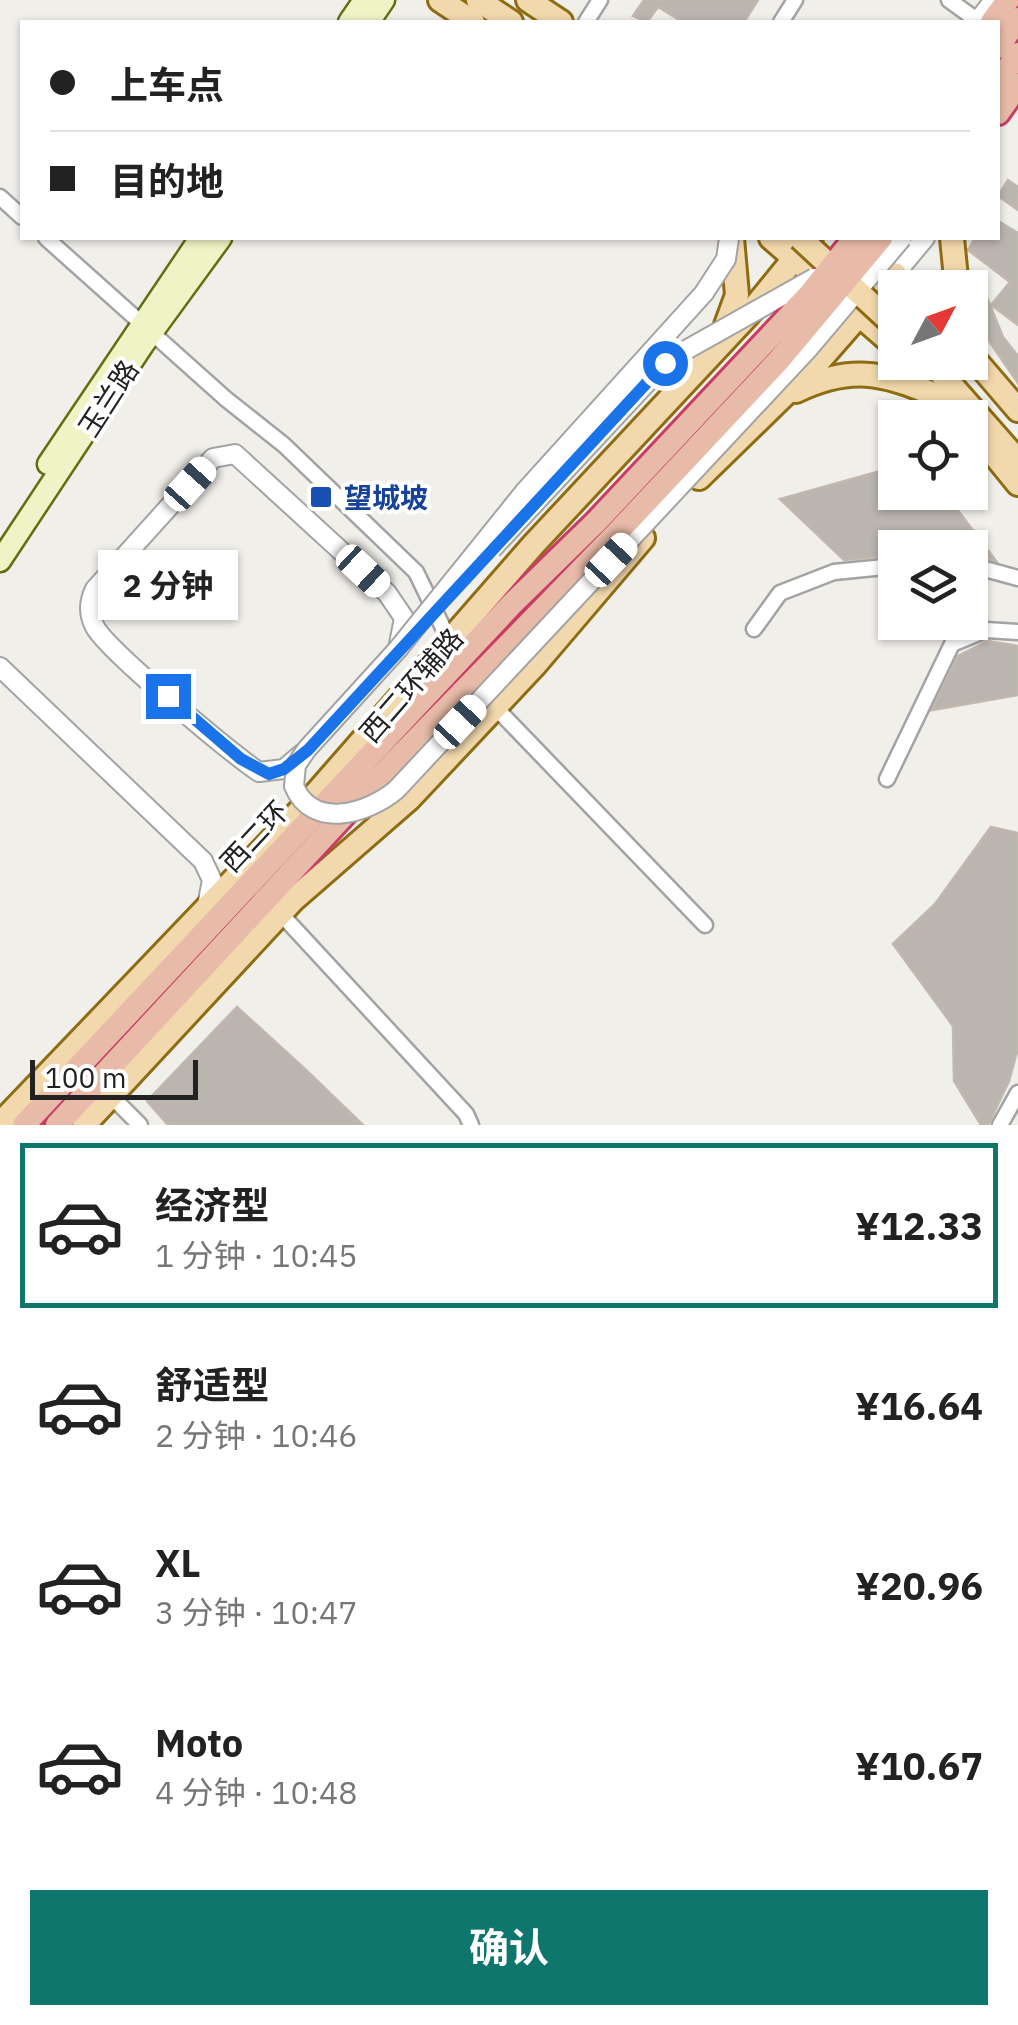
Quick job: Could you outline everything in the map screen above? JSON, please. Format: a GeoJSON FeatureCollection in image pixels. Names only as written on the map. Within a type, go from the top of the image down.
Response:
{"type":"FeatureCollection","features":[{"type":"Feature","properties":{"kind":"highway"},"geometry":{"type":"LineString","coordinates":[[983,20],[1008,0]]}},
{"type":"Feature","properties":{"kind":"highway"},"geometry":{"type":"LineString","coordinates":[[1000,44],[1018,19]]}},
{"type":"Feature","properties":{"kind":"highway"},"geometry":{"type":"LineString","coordinates":[[1000,79],[1018,54]]}},
{"type":"Feature","properties":{"kind":"highway"},"geometry":{"type":"LineString","coordinates":[[1000,110],[1018,85]]}},
{"type":"Feature","properties":{"kind":"highway","name":"西二环"},"geometry":{"type":"LineString","coordinates":[[24,1125],[511,605],[604,529],[780,360],[879,240]]}},
{"type":"Feature","properties":{"kind":"highway","name":"西二环"},"geometry":{"type":"LineString","coordinates":[[57,1125],[604,529],[850,243]]}},
{"type":"Feature","properties":{"kind":"main road"},"geometry":{"type":"LineString","coordinates":[[440,0],[470,20]]}},
{"type":"Feature","properties":{"kind":"main road"},"geometry":{"type":"LineString","coordinates":[[475,0],[507,20]]}},
{"type":"Feature","properties":{"kind":"main road"},"geometry":{"type":"LineString","coordinates":[[506,0],[535,20]]}},
{"type":"Feature","properties":{"kind":"main road"},"geometry":{"type":"LineString","coordinates":[[528,0],[558,20]]}},
{"type":"Feature","properties":{"kind":"main road","name":"玉兰路"},"geometry":{"type":"LineString","coordinates":[[0,561],[199,240]]}},
{"type":"Feature","properties":{"kind":"main road","name":"玉兰路"},"geometry":{"type":"LineString","coordinates":[[0,538],[147,326],[219,240]]}},
{"type":"Feature","properties":{"kind":"main road"},"geometry":{"type":"LineString","coordinates":[[708,356],[726,329],[737,294],[730,240]]}},
{"type":"Feature","properties":{"kind":"main road"},"geometry":{"type":"LineString","coordinates":[[821,240],[878,292]]}},
{"type":"Feature","properties":{"kind":"main road"},"geometry":{"type":"LineString","coordinates":[[952,240],[955,270]]}},
{"type":"Feature","properties":{"kind":"main road"},"geometry":{"type":"LineString","coordinates":[[850,243],[887,270]]}},
{"type":"Feature","properties":{"kind":"main road"},"geometry":{"type":"LineString","coordinates":[[797,248],[878,331]]}},
{"type":"Feature","properties":{"kind":"main road"},"geometry":{"type":"LineString","coordinates":[[797,248],[878,312]]}},
{"type":"Feature","properties":{"kind":"main road","name":"西二环辅路"},"geometry":{"type":"LineString","coordinates":[[0,1124],[399,702],[449,640],[708,356],[797,248]]}},
{"type":"Feature","properties":{"kind":"main road"},"geometry":{"type":"LineString","coordinates":[[84,1125],[280,914],[386,822],[495,707],[637,544],[878,301]]}},
{"type":"Feature","properties":{"kind":"main road"},"geometry":{"type":"LineString","coordinates":[[774,402],[825,378],[871,374],[894,377],[937,400]]}},
{"type":"Feature","properties":{"kind":"main road"},"geometry":{"type":"LineString","coordinates":[[988,375],[1018,410]]}},
{"type":"Feature","properties":{"kind":"main road"},"geometry":{"type":"LineString","coordinates":[[928,380],[946,400]]}},
{"type":"Feature","properties":{"kind":"main road"},"geometry":{"type":"LineString","coordinates":[[947,380],[1018,461]]}},
{"type":"Feature","properties":{"kind":"main road"},"geometry":{"type":"LineString","coordinates":[[967,380],[1018,436]]}},
{"type":"Feature","properties":{"kind":"main road"},"geometry":{"type":"LineString","coordinates":[[988,448],[1018,484]]}},
{"type":"Feature","properties":{"kind":"main road"},"geometry":{"type":"LineString","coordinates":[[0,1107],[27,1096]]}},
{"type":"Feature","properties":{"kind":"street"},"geometry":{"type":"LineString","coordinates":[[475,0],[495,20]]}},
{"type":"Feature","properties":{"kind":"street"},"geometry":{"type":"LineString","coordinates":[[949,0],[980,20]]}},
{"type":"Feature","properties":{"kind":"street"},"geometry":{"type":"LineString","coordinates":[[958,0],[981,20]]}},
{"type":"Feature","properties":{"kind":"street"},"geometry":{"type":"LineString","coordinates":[[1000,128],[1018,101]]}},
{"type":"Feature","properties":{"kind":"street"},"geometry":{"type":"LineString","coordinates":[[0,198],[20,215]]}},
{"type":"Feature","properties":{"kind":"street"},"geometry":{"type":"LineString","coordinates":[[48,240],[226,400],[284,445],[416,572],[449,640]]}},
{"type":"Feature","properties":{"kind":"street"},"geometry":{"type":"LineString","coordinates":[[398,649],[526,490],[718,276],[729,240]]}},
{"type":"Feature","properties":{"kind":"street"},"geometry":{"type":"LineString","coordinates":[[665,363],[398,649],[296,765],[294,786],[310,808],[330,813],[360,810],[396,790],[797,360],[900,240]]}},
{"type":"Feature","properties":{"kind":"street"},"geometry":{"type":"LineString","coordinates":[[908,270],[924,240]]}},
{"type":"Feature","properties":{"kind":"street"},"geometry":{"type":"LineString","coordinates":[[624,382],[788,296],[850,243]]}},
{"type":"Feature","properties":{"kind":"street"},"geometry":{"type":"LineString","coordinates":[[308,750],[284,769],[269,774],[241,759],[98,632],[90,606],[95,589],[213,458],[228,452],[290,503],[396,603],[404,626],[398,649]]}},
{"type":"Feature","properties":{"kind":"street"},"geometry":{"type":"LineString","coordinates":[[754,629],[780,594],[834,572],[878,568]]}},
{"type":"Feature","properties":{"kind":"street"},"geometry":{"type":"LineString","coordinates":[[988,570],[1018,578]]}},
{"type":"Feature","properties":{"kind":"street"},"geometry":{"type":"LineString","coordinates":[[887,779],[952,644],[986,630],[1018,632]]}},
{"type":"Feature","properties":{"kind":"street"},"geometry":{"type":"LineString","coordinates":[[0,658],[214,862],[230,873],[242,871]]}},
{"type":"Feature","properties":{"kind":"street"},"geometry":{"type":"LineString","coordinates":[[0,666],[203,861],[212,880],[206,908]]}},
{"type":"Feature","properties":{"kind":"street"},"geometry":{"type":"LineString","coordinates":[[495,707],[705,925]]}},
{"type":"Feature","properties":{"kind":"street"},"geometry":{"type":"LineString","coordinates":[[280,914],[471,1125]]}},
{"type":"Feature","properties":{"kind":"street"},"geometry":{"type":"LineString","coordinates":[[1000,1125],[1018,1092]]}},
{"type":"Feature","properties":{"kind":"street"},"geometry":{"type":"LineString","coordinates":[[111,1096],[140,1125]]}},
{"type":"Feature","properties":{"kind":"building"},"geometry":{"type":"Polygon","coordinates":[[[644,0],[758,0],[745,20],[680,20],[658,7],[648,20],[633,16],[644,0]]]}},
{"type":"Feature","properties":{"kind":"building"},"geometry":{"type":"Polygon","coordinates":[[[1008,180],[1018,187],[1018,210],[1000,197],[1008,180]]]}},
{"type":"Feature","properties":{"kind":"building"},"geometry":{"type":"Polygon","coordinates":[[[1000,222],[1018,233],[1018,325],[991,305],[1010,282],[968,250],[974,240],[1000,240],[1000,222]]]}},
{"type":"Feature","properties":{"kind":"building"},"geometry":{"type":"Polygon","coordinates":[[[988,300],[1003,337],[1018,356],[1018,383],[988,339],[988,300]]]}},
{"type":"Feature","properties":{"kind":"building"},"geometry":{"type":"Polygon","coordinates":[[[878,472],[878,510],[958,510],[973,530],[878,530],[878,557],[844,560],[780,499],[878,472]]]}},
{"type":"Feature","properties":{"kind":"building"},"geometry":{"type":"Polygon","coordinates":[[[988,641],[1018,646],[1018,695],[932,710],[958,656],[988,641]]]}},
{"type":"Feature","properties":{"kind":"building"},"geometry":{"type":"Polygon","coordinates":[[[991,827],[1018,833],[1018,1048],[1009,1081],[988,1125],[981,1125],[954,1081],[953,1026],[893,944],[935,904],[991,827]]]}},
{"type":"Feature","properties":{"kind":"building"},"geometry":{"type":"Polygon","coordinates":[[[237,1007],[363,1125],[168,1125],[147,1101],[237,1007]]]}},
{"type":"Feature","properties":{"kind":"place","name":"望城坡"},"geometry":{"type":"Point","coordinates":[321,497]}},
{"type":"Feature","properties":{"kind":"route"},"geometry":{"type":"LineString","coordinates":[[168,696],[259,772],[269,774],[284,769],[308,750],[665,363]]}}]}
